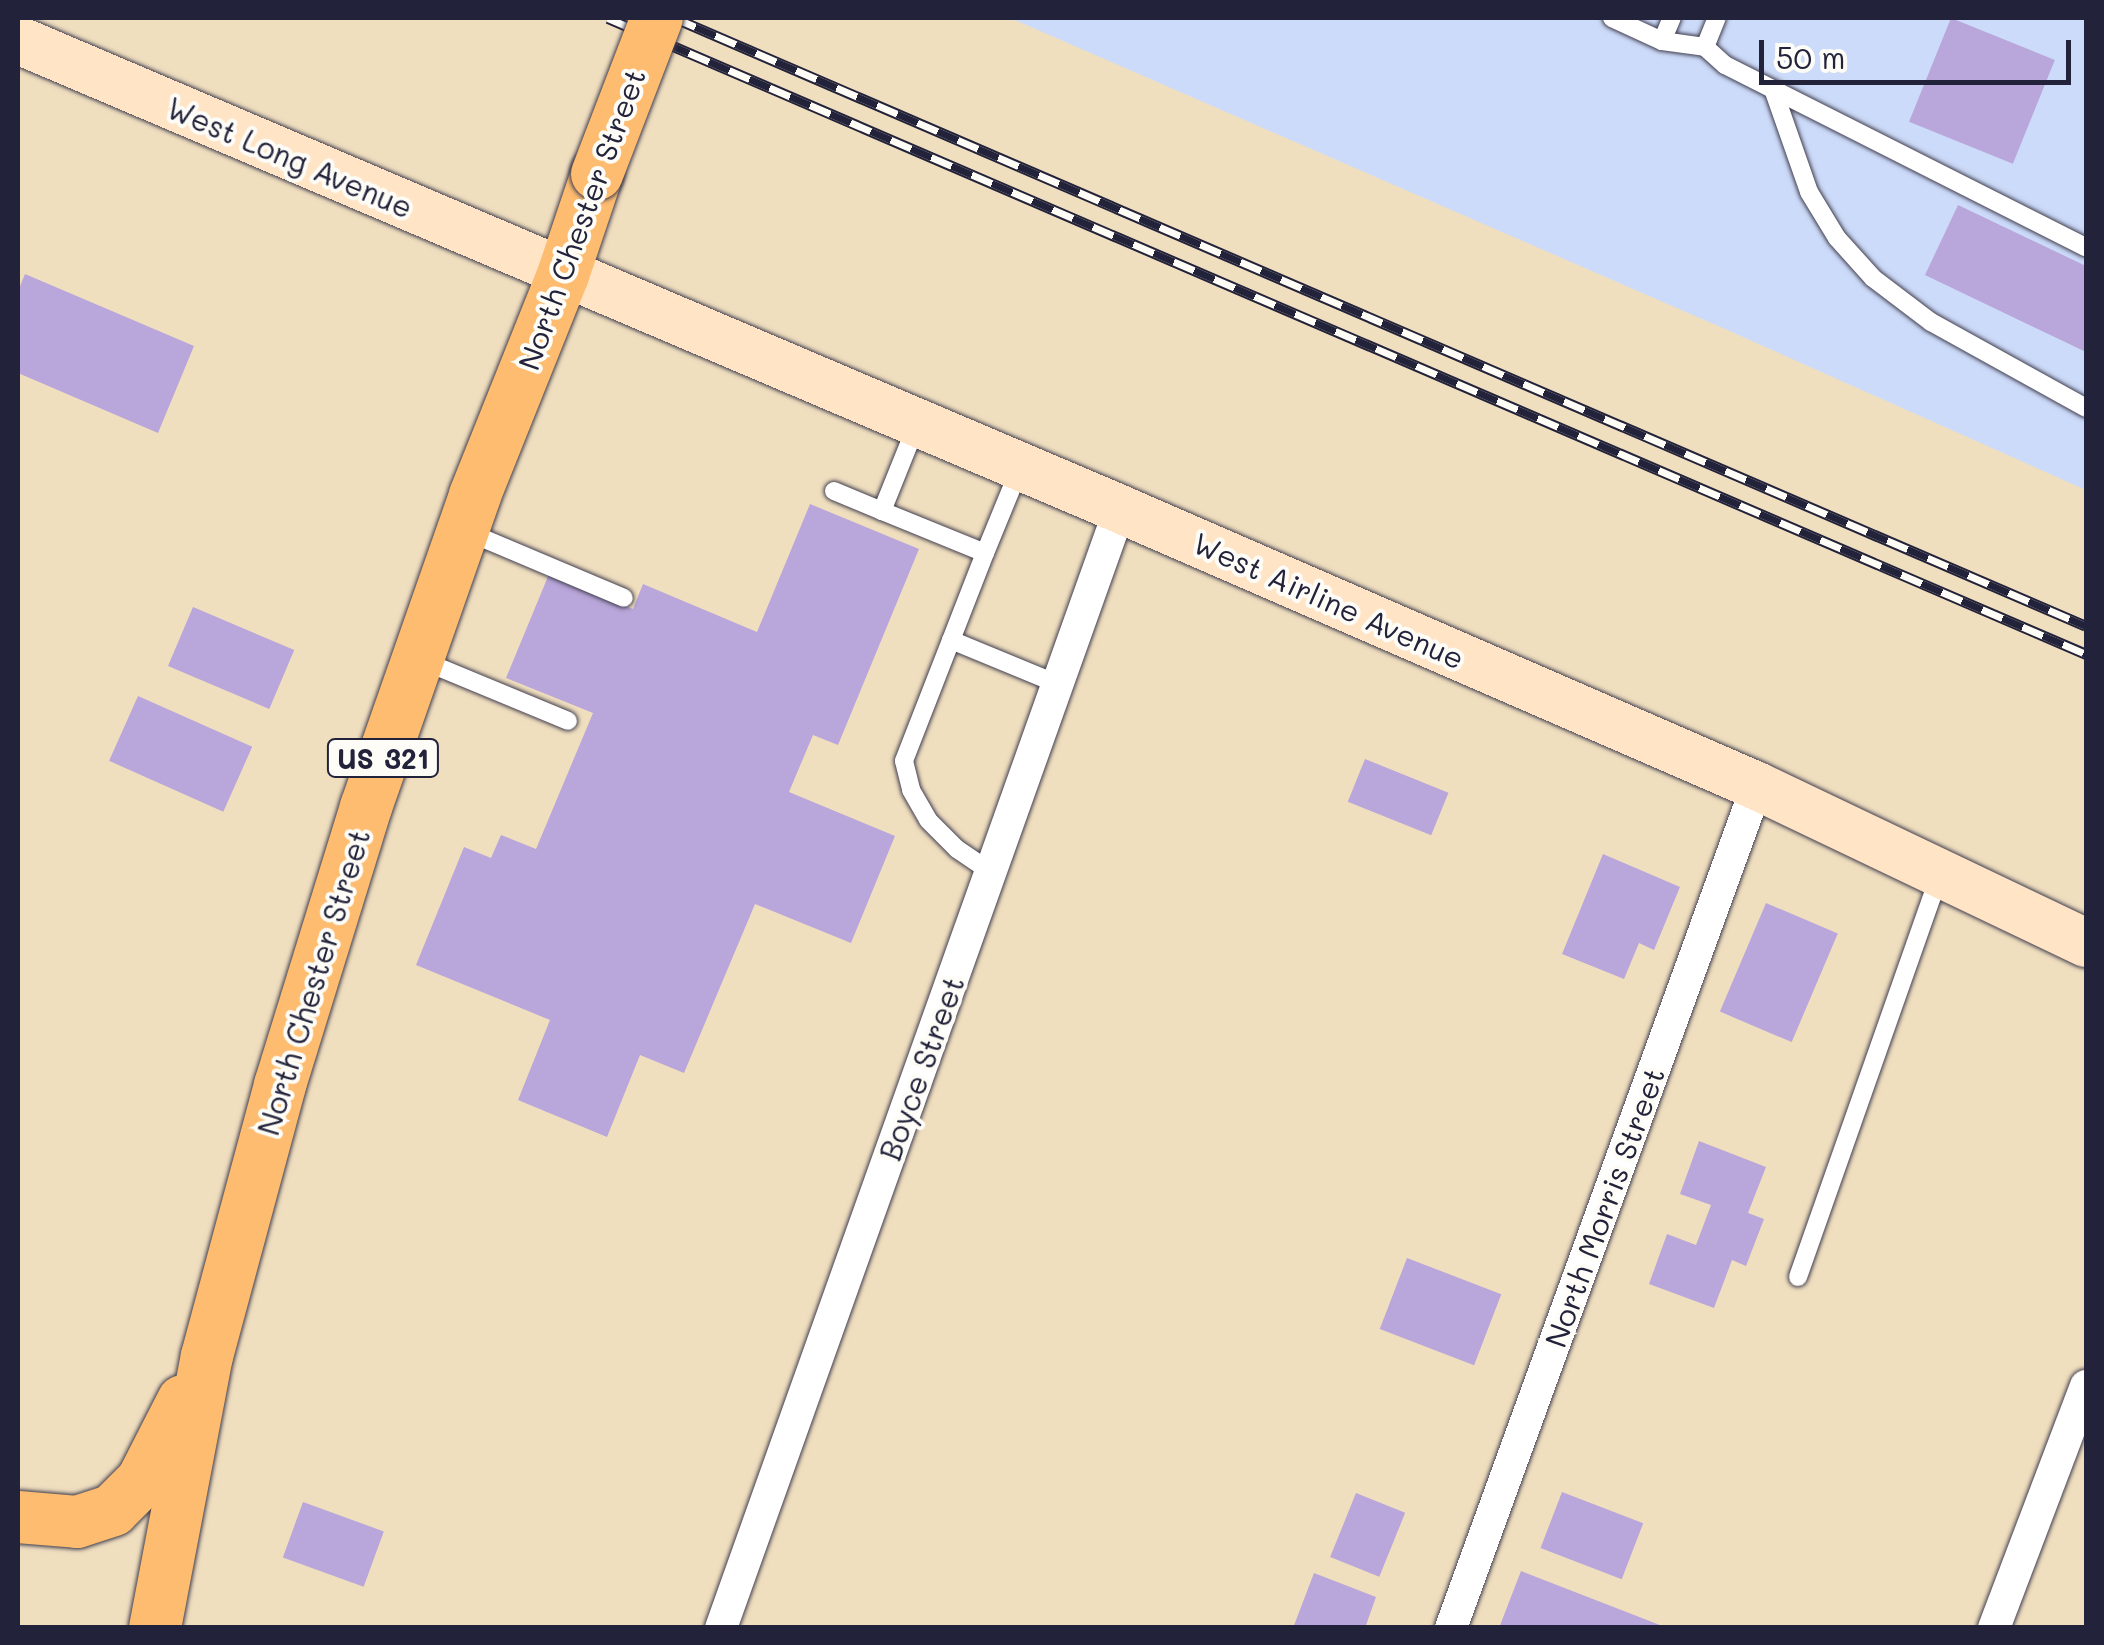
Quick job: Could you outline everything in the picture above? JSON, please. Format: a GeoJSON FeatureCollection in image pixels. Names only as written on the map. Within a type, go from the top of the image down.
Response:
{"type":"FeatureCollection","features":[{"type":"Feature","properties":{"kind":"main road","name":"North Chester Street"},"geometry":{"type":"LineString","coordinates":[[155,1628],[207,1356],[280,1085],[366,806],[463,530],[563,275],[657,18]]}},
{"type":"Feature","properties":{"kind":"main road","name":"West Long Avenue"},"geometry":{"type":"LineString","coordinates":[[18,40],[563,275]]}},
{"type":"Feature","properties":{"kind":"main road","name":"West Airline Avenue"},"geometry":{"type":"LineString","coordinates":[[563,275],[1120,509],[1758,786],[2086,943]]}},
{"type":"Feature","properties":{"kind":"main road"},"geometry":{"type":"LineString","coordinates":[[18,1518],[77,1522],[96,1518],[126,1500],[142,1481],[207,1356]]}},
{"type":"Feature","properties":{"kind":"street","name":"Boyce Street"},"geometry":{"type":"LineString","coordinates":[[721,1628],[1120,509]]}},
{"type":"Feature","properties":{"kind":"street","name":"North Morris Street"},"geometry":{"type":"LineString","coordinates":[[1451,1628],[1758,786]]}},
{"type":"Feature","properties":{"kind":"street"},"geometry":{"type":"LineString","coordinates":[[1994,1628],[2086,1386]]}},
{"type":"Feature","properties":{"kind":"lane"},"geometry":{"type":"LineString","coordinates":[[1612,18],[1662,41],[1705,47],[1724,65],[2086,247]]}},
{"type":"Feature","properties":{"kind":"lane"},"geometry":{"type":"LineString","coordinates":[[1662,41],[1672,18]]}},
{"type":"Feature","properties":{"kind":"lane"},"geometry":{"type":"LineString","coordinates":[[1705,47],[1716,18]]}},
{"type":"Feature","properties":{"kind":"lane"},"geometry":{"type":"LineString","coordinates":[[1773,89],[1809,192],[1837,238],[1873,278],[1931,322],[2086,408]]}},
{"type":"Feature","properties":{"kind":"lane"},"geometry":{"type":"LineString","coordinates":[[882,511],[918,424]]}},
{"type":"Feature","properties":{"kind":"lane"},"geometry":{"type":"LineString","coordinates":[[991,872],[957,850],[928,820],[911,790],[904,761],[1020,467]]}},
{"type":"Feature","properties":{"kind":"lane"},"geometry":{"type":"LineString","coordinates":[[834,491],[985,553]]}},
{"type":"Feature","properties":{"kind":"lane"},"geometry":{"type":"LineString","coordinates":[[463,530],[624,598]]}},
{"type":"Feature","properties":{"kind":"lane"},"geometry":{"type":"LineString","coordinates":[[951,640],[1058,684]]}},
{"type":"Feature","properties":{"kind":"lane"},"geometry":{"type":"LineString","coordinates":[[418,659],[568,721]]}},
{"type":"Feature","properties":{"kind":"lane"},"geometry":{"type":"LineString","coordinates":[[1798,1277],[1940,874]]}},
{"type":"Feature","properties":{"kind":"shaded area"},"geometry":{"type":"Polygon","coordinates":[[[1010,18],[2086,18],[2086,490],[1725,329],[1010,18]]]}},
{"type":"Feature","properties":{"kind":"building"},"geometry":{"type":"Polygon","coordinates":[[[1951,18],[2055,60],[2013,164],[1909,122],[1951,18]]]}},
{"type":"Feature","properties":{"kind":"building"},"geometry":{"type":"Polygon","coordinates":[[[1958,205],[2086,266],[2086,352],[1925,275],[1958,205]]]}},
{"type":"Feature","properties":{"kind":"building"},"geometry":{"type":"Polygon","coordinates":[[[25,274],[194,346],[158,433],[18,373],[18,291],[25,274]]]}},
{"type":"Feature","properties":{"kind":"building"},"geometry":{"type":"Polygon","coordinates":[[[810,504],[919,549],[838,745],[813,735],[789,792],[895,836],[851,943],[755,904],[684,1073],[640,1055],[607,1137],[518,1100],[550,1020],[416,965],[464,847],[491,858],[501,835],[536,849],[593,713],[506,678],[549,574],[633,609],[643,584],[757,632],[810,504]]]}},
{"type":"Feature","properties":{"kind":"building"},"geometry":{"type":"Polygon","coordinates":[[[193,607],[294,650],[269,709],[168,666],[193,607]]]}},
{"type":"Feature","properties":{"kind":"building"},"geometry":{"type":"Polygon","coordinates":[[[138,696],[252,747],[223,812],[109,761],[138,696]]]}},
{"type":"Feature","properties":{"kind":"building"},"geometry":{"type":"Polygon","coordinates":[[[1365,759],[1448,793],[1431,835],[1348,802],[1365,759]]]}},
{"type":"Feature","properties":{"kind":"building"},"geometry":{"type":"Polygon","coordinates":[[[1603,854],[1680,887],[1654,950],[1639,943],[1624,979],[1562,954],[1603,854]]]}},
{"type":"Feature","properties":{"kind":"building"},"geometry":{"type":"Polygon","coordinates":[[[1766,903],[1838,933],[1792,1042],[1720,1012],[1766,903]]]}},
{"type":"Feature","properties":{"kind":"building"},"geometry":{"type":"Polygon","coordinates":[[[1699,1141],[1766,1167],[1748,1213],[1764,1219],[1746,1266],[1732,1260],[1714,1308],[1649,1284],[1667,1234],[1696,1245],[1711,1205],[1680,1194],[1699,1141]]]}},
{"type":"Feature","properties":{"kind":"building"},"geometry":{"type":"Polygon","coordinates":[[[1407,1258],[1501,1294],[1474,1365],[1380,1329],[1407,1258]]]}},
{"type":"Feature","properties":{"kind":"building"},"geometry":{"type":"Polygon","coordinates":[[[1562,1492],[1643,1523],[1622,1579],[1540,1548],[1562,1492]]]}},
{"type":"Feature","properties":{"kind":"building"},"geometry":{"type":"Polygon","coordinates":[[[1356,1493],[1405,1513],[1379,1577],[1330,1557],[1356,1493]]]}},
{"type":"Feature","properties":{"kind":"building"},"geometry":{"type":"Polygon","coordinates":[[[303,1502],[384,1531],[364,1587],[283,1557],[303,1502]]]}},
{"type":"Feature","properties":{"kind":"building"},"geometry":{"type":"Polygon","coordinates":[[[1521,1571],[1665,1627],[1665,1628],[1499,1628],[1521,1571]]]}},
{"type":"Feature","properties":{"kind":"building"},"geometry":{"type":"Polygon","coordinates":[[[1314,1573],[1376,1597],[1365,1628],[1293,1628],[1314,1573]]]}},
{"type":"Feature","properties":{"kind":"railway"},"geometry":{"type":"LineString","coordinates":[[608,18],[2086,654]]}},
{"type":"Feature","properties":{"kind":"railway"},"geometry":{"type":"LineString","coordinates":[[675,18],[2086,626]]}}]}
